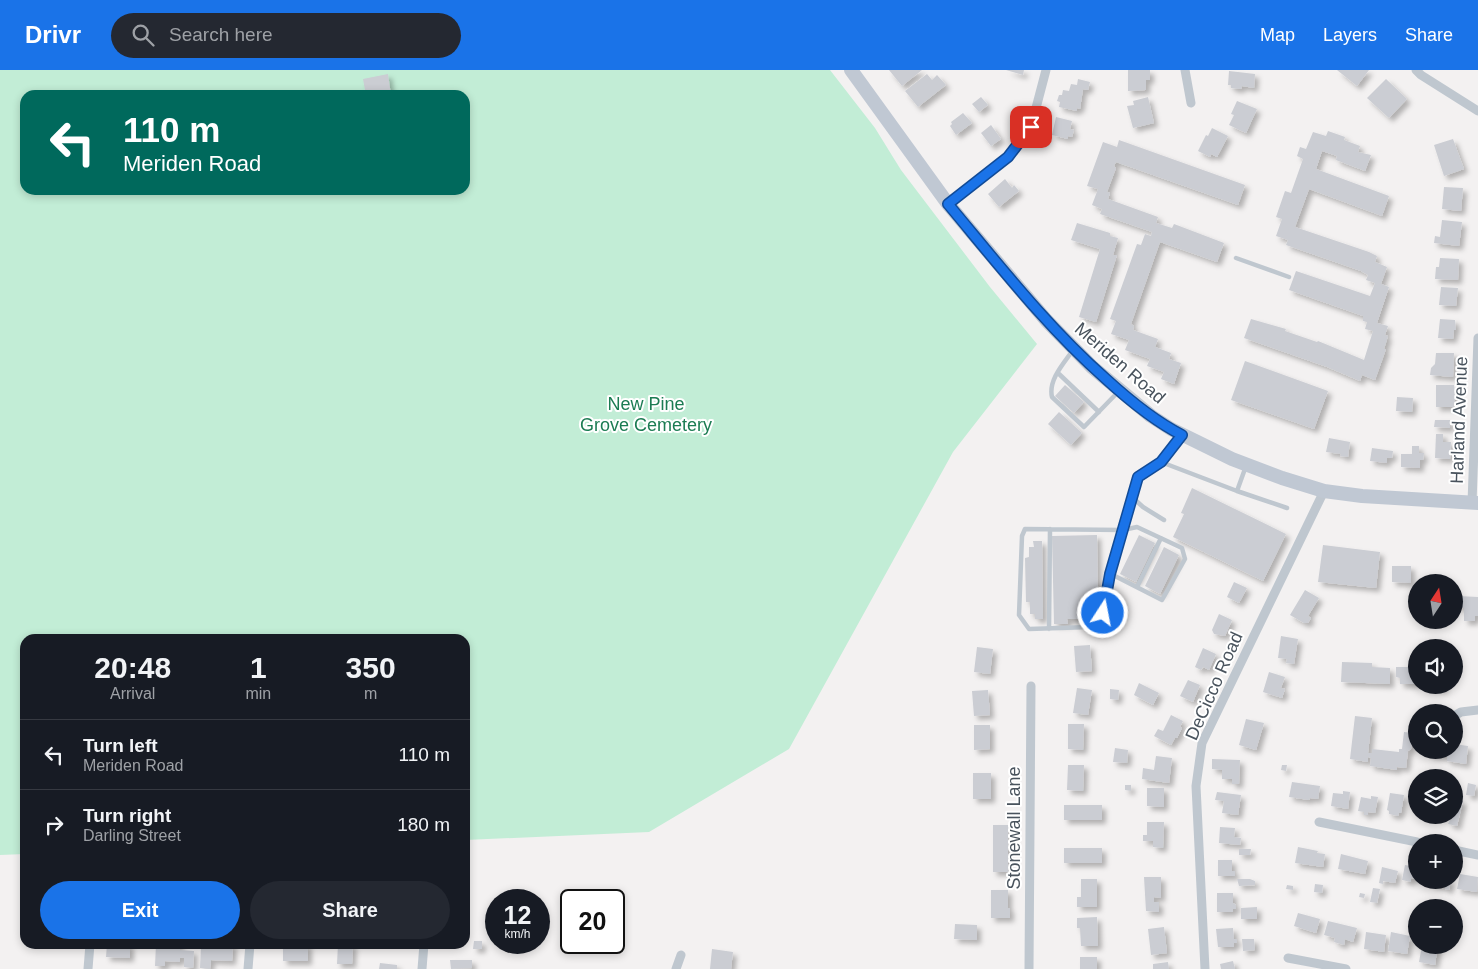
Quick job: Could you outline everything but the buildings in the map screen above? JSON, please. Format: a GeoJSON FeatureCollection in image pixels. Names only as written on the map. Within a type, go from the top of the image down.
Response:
{"type":"FeatureCollection","features":[{"type":"Feature","properties":{"kind":"main road","name":"Meriden Road"},"geometry":{"type":"LineString","coordinates":[[852,71],[948,204],[1027,298],[1073,349],[1119,391],[1152,416],[1182,435],[1246,464],[1324,491],[1475,503]]}},
{"type":"Feature","properties":{"kind":"street"},"geometry":{"type":"LineString","coordinates":[[948,204],[1008,157],[1031,127],[1046,70]]}},
{"type":"Feature","properties":{"kind":"street"},"geometry":{"type":"LineString","coordinates":[[1185,70],[1191,103]]}},
{"type":"Feature","properties":{"kind":"street"},"geometry":{"type":"LineString","coordinates":[[1416,70],[1478,111]]}},
{"type":"Feature","properties":{"kind":"street","name":"Harland Avenue"},"geometry":{"type":"LineString","coordinates":[[1475,503],[1478,338]]}},
{"type":"Feature","properties":{"kind":"street","name":"DeCicco Road"},"geometry":{"type":"LineString","coordinates":[[1205,969],[1196,786],[1202,743],[1324,491]]}},
{"type":"Feature","properties":{"kind":"street","name":"Stonewall Lane"},"geometry":{"type":"LineString","coordinates":[[1029,969],[1031,686]]}},
{"type":"Feature","properties":{"kind":"street"},"geometry":{"type":"LineString","coordinates":[[1463,712],[1478,710]]}},
{"type":"Feature","properties":{"kind":"street"},"geometry":{"type":"LineString","coordinates":[[1318,822],[1408,840]]}},
{"type":"Feature","properties":{"kind":"street"},"geometry":{"type":"LineString","coordinates":[[1463,852],[1478,855]]}},
{"type":"Feature","properties":{"kind":"street"},"geometry":{"type":"LineString","coordinates":[[88,969],[90,949]]}},
{"type":"Feature","properties":{"kind":"street"},"geometry":{"type":"LineString","coordinates":[[248,969],[250,949]]}},
{"type":"Feature","properties":{"kind":"street"},"geometry":{"type":"LineString","coordinates":[[422,969],[424,949]]}},
{"type":"Feature","properties":{"kind":"street"},"geometry":{"type":"LineString","coordinates":[[676,969],[681,955]]}},
{"type":"Feature","properties":{"kind":"street"},"geometry":{"type":"LineString","coordinates":[[1288,958],[1346,969]]}},
{"type":"Feature","properties":{"kind":"lane"},"geometry":{"type":"LineString","coordinates":[[1236,258],[1289,277]]}},
{"type":"Feature","properties":{"kind":"lane"},"geometry":{"type":"LineString","coordinates":[[1073,349],[1058,373],[1050,391],[1052,397],[1084,427],[1119,391]]}},
{"type":"Feature","properties":{"kind":"lane"},"geometry":{"type":"LineString","coordinates":[[1058,373],[1099,412]]}},
{"type":"Feature","properties":{"kind":"lane"},"geometry":{"type":"LineString","coordinates":[[1110,574],[1162,600],[1185,559],[1182,548],[1137,526],[1123,530],[1025,529],[1022,536],[1020,615],[1029,629],[1049,629],[1090,627],[1103,613],[1110,574],[1123,530],[1138,477],[1161,462],[1182,435]]}},
{"type":"Feature","properties":{"kind":"lane"},"geometry":{"type":"LineString","coordinates":[[1161,462],[1287,508]]}},
{"type":"Feature","properties":{"kind":"lane"},"geometry":{"type":"LineString","coordinates":[[1237,491],[1246,464]]}},
{"type":"Feature","properties":{"kind":"lane"},"geometry":{"type":"LineString","coordinates":[[1132,497],[1143,507],[1164,520]]}},
{"type":"Feature","properties":{"kind":"lane"},"geometry":{"type":"LineString","coordinates":[[1049,629],[1050,529]]}},
{"type":"Feature","properties":{"kind":"lane"},"geometry":{"type":"LineString","coordinates":[[1137,587],[1161,538]]}},
{"type":"Feature","properties":{"kind":"green space","name":"New Pine Grove Cemetery"},"geometry":{"type":"Polygon","coordinates":[[[0,70],[830,70],[875,128],[901,170],[990,287],[1037,344],[953,452],[789,749],[649,832],[470,840],[470,634],[20,634],[20,854],[0,855],[0,70]]]}},
{"type":"Feature","properties":{"kind":"route"},"geometry":{"type":"LineString","coordinates":[[1031,127],[1008,157],[948,204],[1058,334],[1119,391],[1152,416],[1182,435],[1161,462],[1138,477],[1110,574],[1103,613]]}}]}
